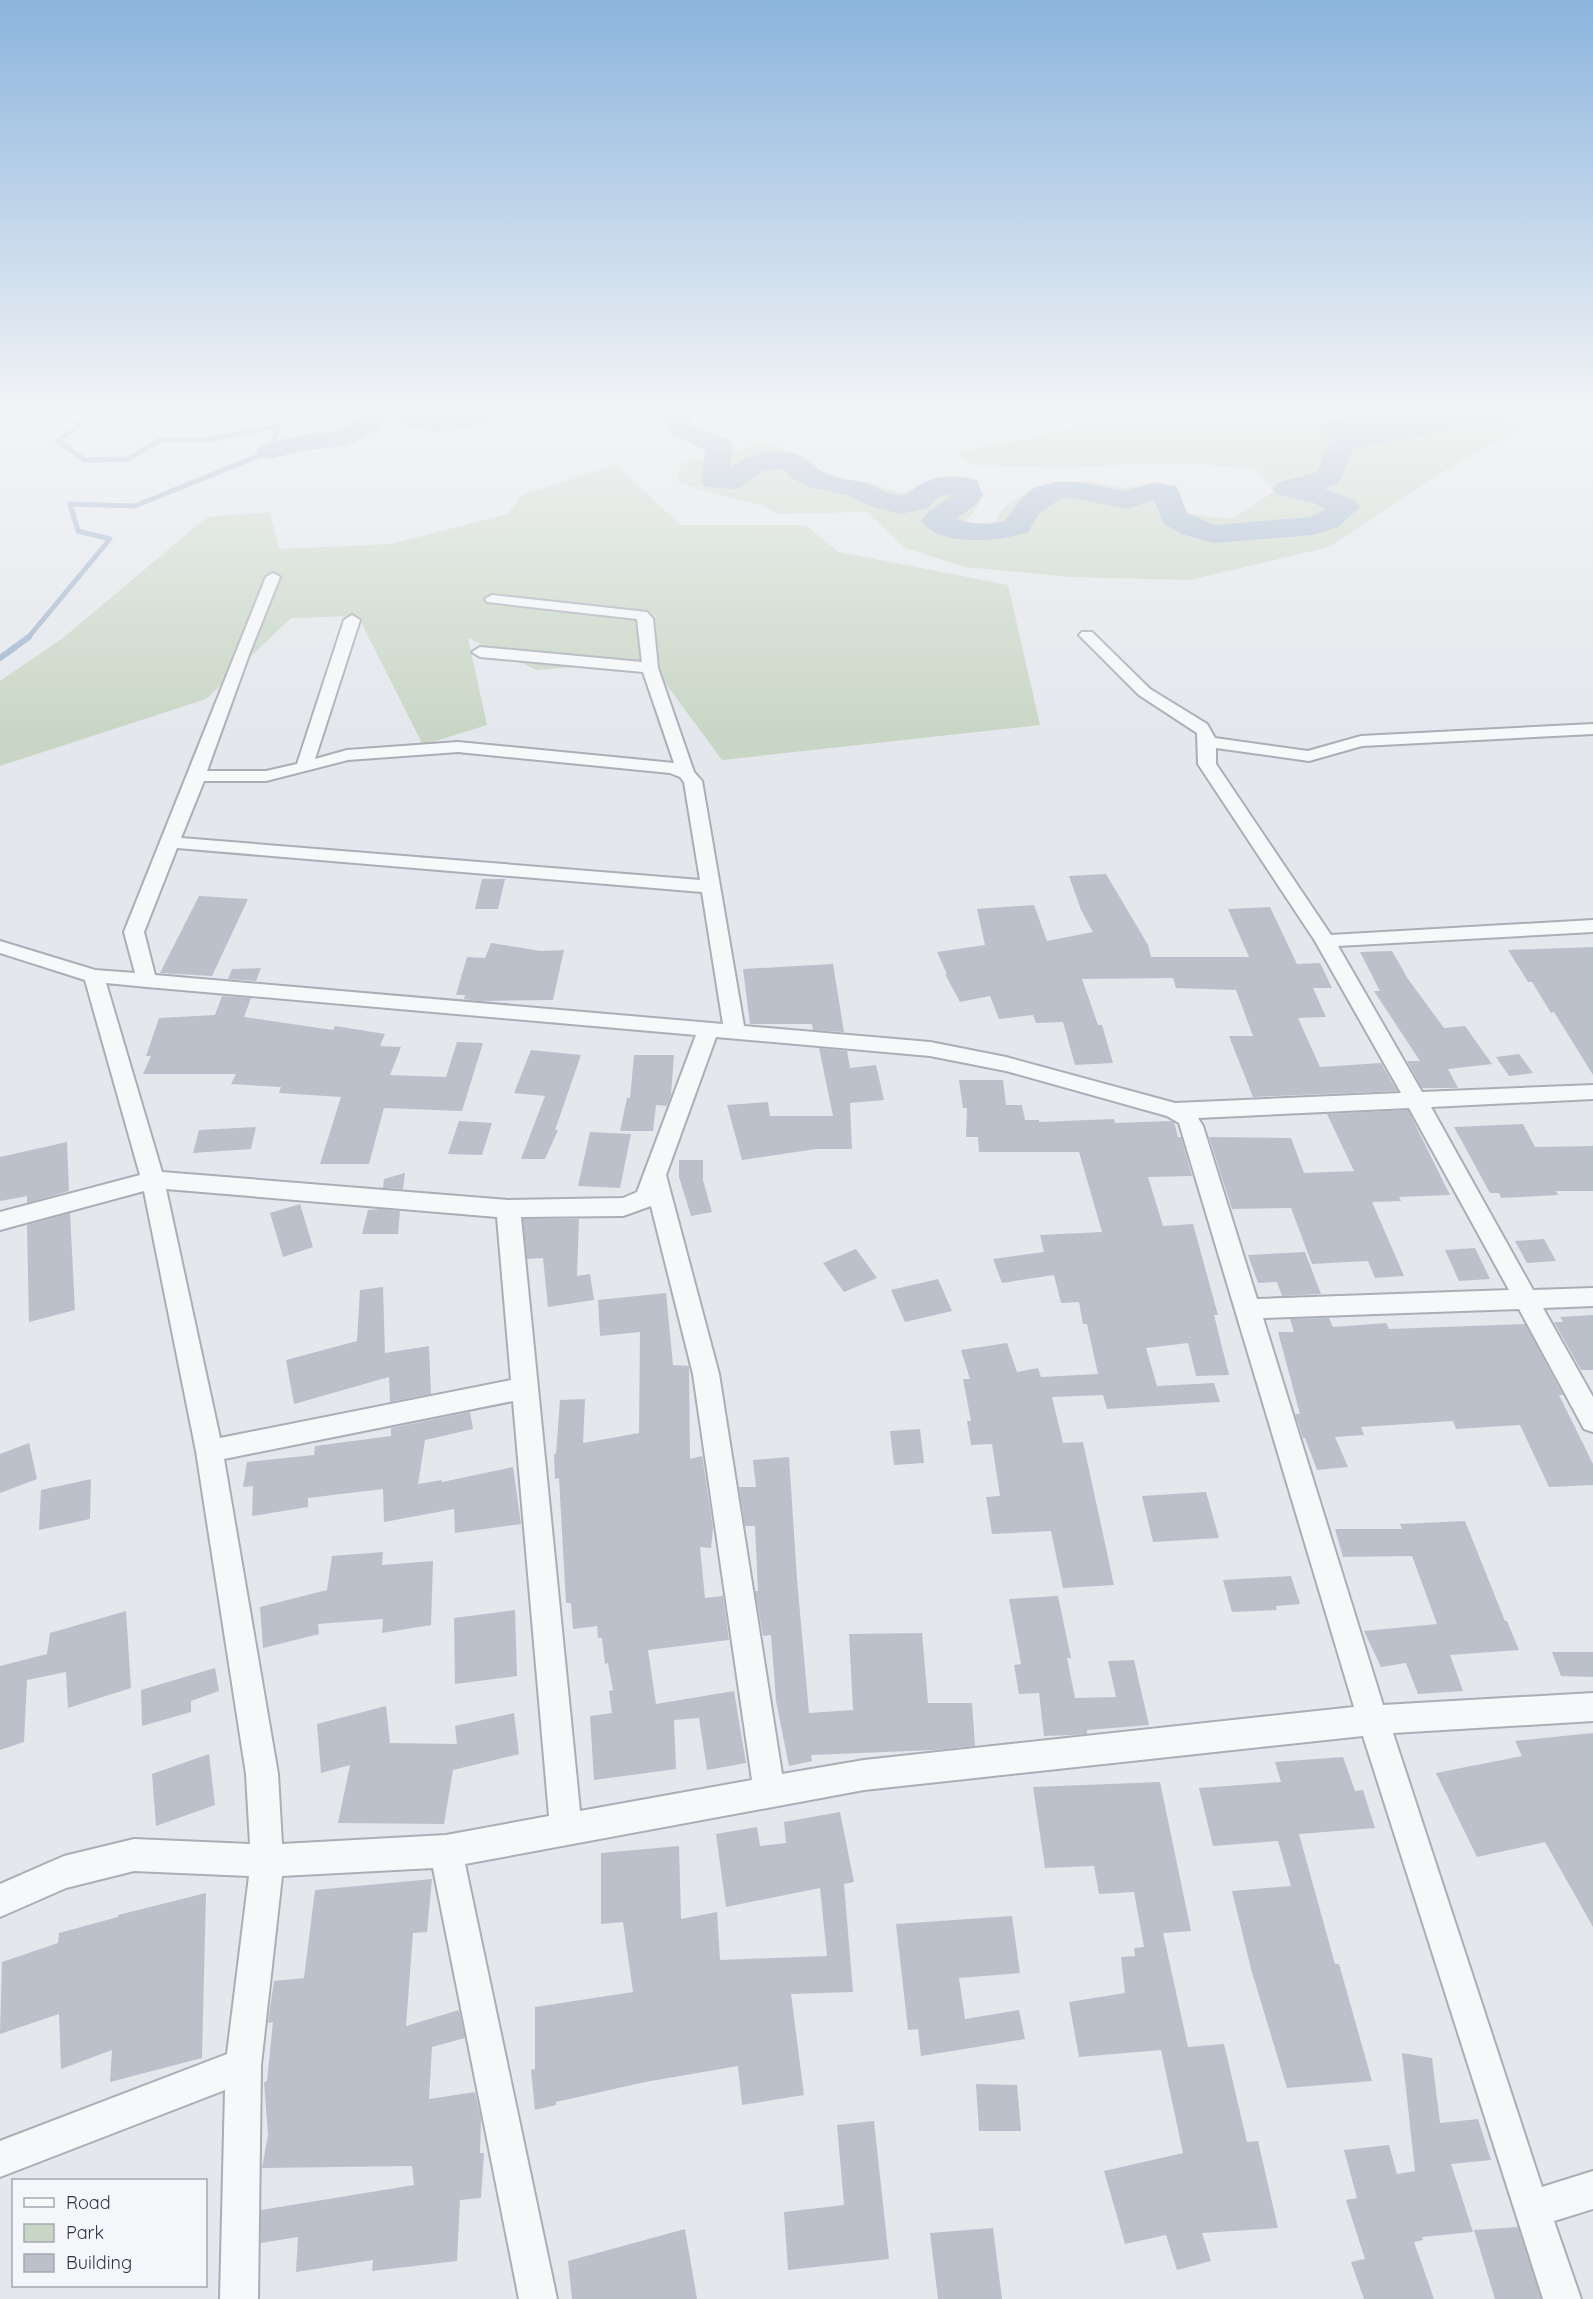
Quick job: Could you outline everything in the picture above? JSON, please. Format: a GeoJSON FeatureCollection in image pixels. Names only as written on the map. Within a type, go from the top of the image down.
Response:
{"type":"FeatureCollection","features":[{"type":"Feature","properties":{"kind":"street"},"geometry":{"type":"LineString","coordinates":[[147,981],[134,932],[273,577]]}},
{"type":"Feature","properties":{"kind":"street"},"geometry":{"type":"LineString","coordinates":[[492,599],[642,615],[645,619],[650,668],[686,773],[693,781],[735,1033]]}},
{"type":"Feature","properties":{"kind":"street"},"geometry":{"type":"LineString","coordinates":[[304,768],[352,620]]}},
{"type":"Feature","properties":{"kind":"street"},"geometry":{"type":"LineString","coordinates":[[1087,635],[1150,695],[1204,731],[1207,742],[1205,754],[1207,764],[1325,941],[1416,1100],[1593,1421]]}},
{"type":"Feature","properties":{"kind":"street"},"geometry":{"type":"LineString","coordinates":[[480,652],[650,668]]}},
{"type":"Feature","properties":{"kind":"street"},"geometry":{"type":"LineString","coordinates":[[1207,742],[1310,756],[1361,741],[1593,729]]}},
{"type":"Feature","properties":{"kind":"street"},"geometry":{"type":"LineString","coordinates":[[197,776],[266,776],[347,755],[458,747],[673,768],[686,773]]}},
{"type":"Feature","properties":{"kind":"street"},"geometry":{"type":"LineString","coordinates":[[170,842],[711,887]]}},
{"type":"Feature","properties":{"kind":"street"},"geometry":{"type":"LineString","coordinates":[[1325,941],[1593,926]]}},
{"type":"Feature","properties":{"kind":"street"},"geometry":{"type":"LineString","coordinates":[[0,947],[94,976],[930,1049],[1006,1064],[1176,1112],[1187,1118],[1192,1126],[1373,1720],[1530,2209],[1562,2299]]}},
{"type":"Feature","properties":{"kind":"street"},"geometry":{"type":"LineString","coordinates":[[94,976],[153,1180],[209,1451],[262,1774],[267,1861],[243,2065],[239,2299]]}},
{"type":"Feature","properties":{"kind":"street"},"geometry":{"type":"LineString","coordinates":[[0,1221],[153,1180],[508,1209],[623,1208],[639,1203],[646,1197],[708,1030]]}},
{"type":"Feature","properties":{"kind":"street"},"geometry":{"type":"LineString","coordinates":[[1176,1112],[1593,1092]]}},
{"type":"Feature","properties":{"kind":"street"},"geometry":{"type":"LineString","coordinates":[[655,1175],[706,1374],[770,1791]]}},
{"type":"Feature","properties":{"kind":"street"},"geometry":{"type":"LineString","coordinates":[[508,1209],[566,1829]]}},
{"type":"Feature","properties":{"kind":"street"},"geometry":{"type":"LineString","coordinates":[[1247,1310],[1593,1297]]}},
{"type":"Feature","properties":{"kind":"street"},"geometry":{"type":"LineString","coordinates":[[209,1451],[525,1388]]}},
{"type":"Feature","properties":{"kind":"street"},"geometry":{"type":"LineString","coordinates":[[0,1901],[64,1872],[134,1855],[267,1861],[446,1851],[864,1775],[1373,1720],[1593,1707]]}},
{"type":"Feature","properties":{"kind":"street"},"geometry":{"type":"LineString","coordinates":[[446,1851],[538,2299]]}},
{"type":"Feature","properties":{"kind":"street"},"geometry":{"type":"LineString","coordinates":[[0,2159],[243,2065]]}},
{"type":"Feature","properties":{"kind":"street"},"geometry":{"type":"LineString","coordinates":[[1530,2209],[1593,2190]]}},
{"type":"Feature","properties":{"kind":"green space"},"geometry":{"type":"Polygon","coordinates":[[[204,519],[272,519],[279,549],[391,544],[487,519],[674,519],[680,525],[805,525],[839,552],[1008,585],[1040,725],[722,760],[649,661],[537,670],[468,638],[487,725],[423,745],[358,616],[291,618],[206,699],[0,766],[0,681],[63,638],[204,519]]]}},
{"type":"Feature","properties":{"kind":"green space"},"geometry":{"type":"Polygon","coordinates":[[[875,519],[967,519],[963,524],[995,522],[997,519],[1371,519],[1329,547],[1190,580],[1070,577],[965,567],[905,548],[875,519]]]}},
{"type":"Feature","properties":{"kind":"building"},"geometry":{"type":"Polygon","coordinates":[[[1106,874],[1148,945],[1151,957],[1249,957],[1228,909],[1270,907],[1297,964],[1320,963],[1332,988],[1313,988],[1326,1017],[1298,1018],[1320,1067],[1381,1063],[1397,1091],[1253,1097],[1229,1036],[1253,1036],[1236,990],[1176,988],[1173,978],[1082,979],[1098,1025],[1102,1025],[1113,1063],[1075,1065],[1063,1022],[1036,1023],[1033,1015],[999,1019],[990,996],[960,1002],[945,974],[947,974],[937,952],[985,945],[977,909],[1034,905],[1047,941],[1093,932],[1081,910],[1069,876],[1106,874]]]}},
{"type":"Feature","properties":{"kind":"building"},"geometry":{"type":"Polygon","coordinates":[[[482,879],[505,879],[498,909],[475,909],[482,879]]]}},
{"type":"Feature","properties":{"kind":"building"},"geometry":{"type":"Polygon","coordinates":[[[199,896],[248,899],[212,976],[160,973],[199,896]]]}},
{"type":"Feature","properties":{"kind":"building"},"geometry":{"type":"Polygon","coordinates":[[[491,943],[541,951],[564,950],[553,1000],[479,1001],[464,999],[465,995],[456,995],[467,957],[485,958],[491,943]]]}},
{"type":"Feature","properties":{"kind":"building"},"geometry":{"type":"Polygon","coordinates":[[[1593,947],[1593,1075],[1554,1012],[1551,1013],[1532,982],[1528,982],[1508,950],[1593,947]]]}},
{"type":"Feature","properties":{"kind":"building"},"geometry":{"type":"Polygon","coordinates":[[[1392,951],[1408,979],[1444,1028],[1465,1026],[1492,1064],[1448,1069],[1458,1088],[1422,1088],[1407,1061],[1420,1061],[1374,991],[1380,991],[1360,952],[1392,951]]]}},
{"type":"Feature","properties":{"kind":"building"},"geometry":{"type":"Polygon","coordinates":[[[833,964],[844,1032],[813,1030],[812,1024],[750,1024],[743,969],[833,964]]]}},
{"type":"Feature","properties":{"kind":"building"},"geometry":{"type":"Polygon","coordinates":[[[261,968],[256,981],[228,979],[232,969],[261,968]]]}},
{"type":"Feature","properties":{"kind":"building"},"geometry":{"type":"Polygon","coordinates":[[[222,996],[251,998],[244,1017],[333,1030],[335,1026],[385,1034],[380,1046],[401,1047],[390,1075],[446,1077],[457,1042],[483,1043],[462,1111],[384,1108],[369,1164],[320,1164],[341,1097],[279,1093],[281,1087],[231,1084],[236,1074],[143,1074],[151,1056],[146,1056],[159,1018],[215,1015],[222,996]]]}},
{"type":"Feature","properties":{"kind":"building"},"geometry":{"type":"Polygon","coordinates":[[[819,1048],[847,1051],[850,1068],[876,1065],[884,1100],[850,1103],[852,1149],[816,1149],[742,1160],[727,1105],[768,1102],[770,1116],[833,1116],[819,1048]]]}},
{"type":"Feature","properties":{"kind":"building"},"geometry":{"type":"Polygon","coordinates":[[[531,1050],[581,1055],[555,1130],[558,1130],[545,1159],[521,1159],[545,1096],[514,1093],[531,1050]]]}},
{"type":"Feature","properties":{"kind":"building"},"geometry":{"type":"Polygon","coordinates":[[[1519,1054],[1533,1073],[1509,1076],[1496,1057],[1519,1054]]]}},
{"type":"Feature","properties":{"kind":"building"},"geometry":{"type":"Polygon","coordinates":[[[634,1055],[674,1055],[671,1095],[667,1106],[656,1105],[653,1131],[620,1131],[627,1098],[630,1098],[634,1055]]]}},
{"type":"Feature","properties":{"kind":"building"},"geometry":{"type":"Polygon","coordinates":[[[959,1080],[1003,1080],[1006,1105],[1022,1105],[1025,1120],[1039,1120],[1039,1122],[1114,1119],[1115,1123],[1170,1121],[1174,1122],[1178,1137],[1181,1137],[1192,1176],[1148,1177],[1163,1226],[1193,1224],[1218,1315],[1214,1315],[1229,1375],[1196,1376],[1188,1343],[1146,1348],[1157,1386],[1214,1383],[1220,1402],[1107,1409],[1103,1395],[1052,1397],[1063,1443],[1083,1442],[1114,1585],[1063,1588],[1051,1531],[992,1534],[986,1497],[1000,1496],[992,1444],[971,1445],[967,1421],[971,1421],[963,1379],[970,1379],[961,1350],[1007,1343],[1017,1372],[1038,1368],[1041,1377],[1098,1374],[1087,1324],[1083,1324],[1079,1302],[1061,1303],[1054,1275],[1002,1283],[993,1259],[1044,1252],[1040,1235],[1102,1232],[1079,1152],[979,1152],[978,1137],[966,1137],[967,1108],[963,1108],[959,1080]]]}},
{"type":"Feature","properties":{"kind":"building"},"geometry":{"type":"Polygon","coordinates":[[[1408,1110],[1450,1195],[1399,1197],[1401,1201],[1372,1202],[1404,1276],[1375,1278],[1368,1261],[1312,1264],[1291,1208],[1232,1209],[1209,1137],[1291,1138],[1304,1173],[1354,1171],[1327,1114],[1408,1110]]]}},
{"type":"Feature","properties":{"kind":"building"},"geometry":{"type":"Polygon","coordinates":[[[459,1121],[492,1123],[482,1155],[448,1154],[459,1121]]]}},
{"type":"Feature","properties":{"kind":"building"},"geometry":{"type":"Polygon","coordinates":[[[1523,1124],[1535,1147],[1593,1146],[1593,1191],[1556,1191],[1558,1195],[1501,1198],[1499,1193],[1490,1193],[1454,1127],[1523,1124]]]}},
{"type":"Feature","properties":{"kind":"building"},"geometry":{"type":"Polygon","coordinates":[[[256,1127],[251,1149],[193,1153],[199,1130],[256,1127]]]}},
{"type":"Feature","properties":{"kind":"building"},"geometry":{"type":"Polygon","coordinates":[[[590,1132],[631,1134],[620,1188],[578,1186],[590,1132]]]}},
{"type":"Feature","properties":{"kind":"building"},"geometry":{"type":"Polygon","coordinates":[[[67,1142],[69,1191],[27,1203],[27,1196],[0,1201],[0,1157],[67,1142]]]}},
{"type":"Feature","properties":{"kind":"building"},"geometry":{"type":"Polygon","coordinates":[[[679,1160],[703,1160],[703,1180],[712,1212],[691,1216],[679,1177],[679,1160]]]}},
{"type":"Feature","properties":{"kind":"building"},"geometry":{"type":"Polygon","coordinates":[[[405,1173],[403,1189],[383,1188],[384,1179],[405,1173]]]}},
{"type":"Feature","properties":{"kind":"building"},"geometry":{"type":"Polygon","coordinates":[[[300,1204],[313,1247],[283,1257],[270,1213],[300,1204]]]}},
{"type":"Feature","properties":{"kind":"building"},"geometry":{"type":"Polygon","coordinates":[[[368,1210],[400,1211],[398,1234],[362,1234],[368,1210]]]}},
{"type":"Feature","properties":{"kind":"building"},"geometry":{"type":"Polygon","coordinates":[[[70,1213],[75,1310],[29,1322],[27,1225],[70,1213]]]}},
{"type":"Feature","properties":{"kind":"building"},"geometry":{"type":"Polygon","coordinates":[[[523,1219],[579,1219],[577,1276],[590,1274],[594,1300],[548,1307],[543,1258],[527,1259],[523,1219]]]}},
{"type":"Feature","properties":{"kind":"building"},"geometry":{"type":"Polygon","coordinates":[[[1544,1239],[1556,1261],[1527,1263],[1515,1241],[1544,1239]]]}},
{"type":"Feature","properties":{"kind":"building"},"geometry":{"type":"Polygon","coordinates":[[[1475,1248],[1490,1279],[1459,1281],[1445,1250],[1475,1248]]]}},
{"type":"Feature","properties":{"kind":"building"},"geometry":{"type":"Polygon","coordinates":[[[856,1249],[877,1278],[844,1292],[823,1263],[856,1249]]]}},
{"type":"Feature","properties":{"kind":"building"},"geometry":{"type":"Polygon","coordinates":[[[1305,1252],[1321,1294],[1282,1296],[1277,1282],[1258,1283],[1248,1255],[1305,1252]]]}},
{"type":"Feature","properties":{"kind":"building"},"geometry":{"type":"Polygon","coordinates":[[[938,1279],[952,1311],[905,1322],[891,1290],[938,1279]]]}},
{"type":"Feature","properties":{"kind":"building"},"geometry":{"type":"Polygon","coordinates":[[[383,1287],[385,1353],[429,1346],[431,1394],[390,1402],[389,1377],[294,1404],[286,1360],[357,1341],[360,1290],[383,1287]]]}},
{"type":"Feature","properties":{"kind":"building"},"geometry":{"type":"Polygon","coordinates":[[[666,1293],[673,1365],[689,1366],[690,1459],[702,1456],[713,1528],[711,1548],[700,1547],[705,1598],[723,1596],[729,1640],[648,1650],[656,1704],[734,1691],[746,1763],[707,1770],[699,1718],[674,1720],[676,1769],[594,1780],[590,1716],[612,1713],[609,1691],[613,1690],[608,1663],[605,1664],[602,1638],[598,1638],[597,1626],[573,1629],[571,1603],[566,1603],[559,1478],[555,1479],[554,1454],[556,1454],[560,1400],[585,1399],[583,1443],[639,1433],[640,1332],[600,1336],[598,1300],[666,1293]]]}},
{"type":"Feature","properties":{"kind":"building"},"geometry":{"type":"Polygon","coordinates":[[[1593,1315],[1593,1370],[1581,1370],[1554,1322],[1563,1322],[1560,1317],[1593,1315]]]}},
{"type":"Feature","properties":{"kind":"building"},"geometry":{"type":"Polygon","coordinates":[[[1329,1318],[1333,1327],[1386,1323],[1389,1329],[1525,1324],[1563,1395],[1559,1395],[1593,1464],[1593,1485],[1549,1487],[1520,1425],[1456,1429],[1453,1421],[1361,1427],[1364,1435],[1335,1437],[1348,1467],[1317,1470],[1295,1414],[1300,1414],[1278,1332],[1294,1332],[1290,1319],[1329,1318]]]}},
{"type":"Feature","properties":{"kind":"building"},"geometry":{"type":"Polygon","coordinates":[[[470,1412],[473,1429],[425,1440],[418,1484],[442,1480],[442,1482],[513,1467],[521,1524],[455,1533],[454,1509],[384,1522],[383,1489],[308,1498],[308,1507],[252,1516],[253,1486],[243,1487],[247,1462],[314,1455],[315,1446],[391,1436],[391,1428],[470,1412]]]}},
{"type":"Feature","properties":{"kind":"building"},"geometry":{"type":"Polygon","coordinates":[[[920,1429],[924,1463],[894,1465],[890,1431],[920,1429]]]}},
{"type":"Feature","properties":{"kind":"building"},"geometry":{"type":"Polygon","coordinates":[[[29,1443],[37,1479],[0,1493],[0,1454],[29,1443]]]}},
{"type":"Feature","properties":{"kind":"building"},"geometry":{"type":"Polygon","coordinates":[[[789,1457],[809,1713],[853,1710],[849,1634],[922,1633],[928,1703],[972,1703],[975,1746],[811,1755],[812,1761],[789,1766],[776,1701],[771,1635],[763,1636],[755,1591],[758,1591],[755,1526],[745,1526],[739,1487],[756,1487],[753,1460],[789,1457]]]}},
{"type":"Feature","properties":{"kind":"building"},"geometry":{"type":"Polygon","coordinates":[[[91,1479],[90,1519],[39,1530],[41,1490],[91,1479]]]}},
{"type":"Feature","properties":{"kind":"building"},"geometry":{"type":"Polygon","coordinates":[[[1206,1492],[1219,1538],[1153,1542],[1142,1496],[1206,1492]]]}},
{"type":"Feature","properties":{"kind":"building"},"geometry":{"type":"Polygon","coordinates":[[[1465,1521],[1519,1650],[1450,1655],[1463,1691],[1418,1694],[1406,1663],[1381,1667],[1364,1631],[1437,1624],[1412,1556],[1343,1557],[1335,1529],[1402,1529],[1400,1524],[1465,1521]]]}},
{"type":"Feature","properties":{"kind":"building"},"geometry":{"type":"Polygon","coordinates":[[[383,1552],[382,1565],[433,1561],[431,1625],[382,1633],[383,1619],[318,1624],[319,1634],[263,1648],[260,1607],[327,1590],[332,1556],[383,1552]]]}},
{"type":"Feature","properties":{"kind":"building"},"geometry":{"type":"Polygon","coordinates":[[[1291,1576],[1300,1604],[1276,1606],[1277,1610],[1232,1612],[1223,1580],[1291,1576]]]}},
{"type":"Feature","properties":{"kind":"building"},"geometry":{"type":"Polygon","coordinates":[[[1058,1596],[1071,1658],[1067,1658],[1075,1698],[1116,1697],[1108,1661],[1134,1660],[1149,1725],[1087,1730],[1087,1734],[1044,1736],[1039,1693],[1019,1694],[1014,1665],[1021,1664],[1009,1599],[1058,1596]]]}},
{"type":"Feature","properties":{"kind":"building"},"geometry":{"type":"Polygon","coordinates":[[[515,1610],[517,1676],[455,1684],[454,1618],[515,1610]]]}},
{"type":"Feature","properties":{"kind":"building"},"geometry":{"type":"Polygon","coordinates":[[[126,1611],[131,1688],[68,1708],[66,1672],[27,1680],[24,1742],[0,1750],[0,1666],[47,1654],[50,1633],[126,1611]]]}},
{"type":"Feature","properties":{"kind":"building"},"geometry":{"type":"Polygon","coordinates":[[[1552,1652],[1593,1652],[1593,1677],[1561,1676],[1552,1652]]]}},
{"type":"Feature","properties":{"kind":"building"},"geometry":{"type":"Polygon","coordinates":[[[215,1668],[219,1691],[191,1701],[191,1712],[142,1726],[141,1690],[215,1668]]]}},
{"type":"Feature","properties":{"kind":"building"},"geometry":{"type":"Polygon","coordinates":[[[386,1706],[390,1743],[457,1744],[455,1726],[514,1713],[519,1754],[453,1770],[444,1824],[338,1823],[350,1765],[321,1773],[317,1724],[386,1706]]]}},
{"type":"Feature","properties":{"kind":"building"},"geometry":{"type":"Polygon","coordinates":[[[1593,1733],[1593,1927],[1545,1842],[1477,1857],[1436,1773],[1522,1756],[1515,1741],[1593,1733]]]}},
{"type":"Feature","properties":{"kind":"building"},"geometry":{"type":"Polygon","coordinates":[[[209,1754],[215,1805],[156,1826],[152,1774],[209,1754]]]}},
{"type":"Feature","properties":{"kind":"building"},"geometry":{"type":"Polygon","coordinates":[[[1343,1757],[1355,1791],[1363,1790],[1375,1828],[1299,1834],[1335,1964],[1339,1964],[1372,2081],[1287,2088],[1251,1969],[1232,1891],[1291,1886],[1278,1841],[1213,1846],[1199,1788],[1281,1782],[1275,1762],[1343,1757]]]}},
{"type":"Feature","properties":{"kind":"building"},"geometry":{"type":"Polygon","coordinates":[[[1160,1782],[1191,1931],[1163,1933],[1188,2047],[1224,2044],[1247,2142],[1258,2141],[1278,2228],[1202,2233],[1211,2261],[1177,2270],[1166,2235],[1125,2244],[1104,2171],[1183,2153],[1161,2050],[1079,2057],[1069,2002],[1125,1993],[1121,1957],[1135,1956],[1134,1948],[1144,1947],[1134,1892],[1099,1894],[1094,1866],[1045,1868],[1033,1787],[1160,1782]]]}},
{"type":"Feature","properties":{"kind":"building"},"geometry":{"type":"Polygon","coordinates":[[[840,1812],[854,1882],[844,1884],[853,1992],[791,1994],[804,2095],[742,2105],[738,2066],[645,2082],[556,2102],[556,2105],[535,2110],[531,2070],[535,2069],[535,2007],[633,1992],[623,1922],[601,1924],[601,1853],[679,1846],[681,1919],[717,1912],[720,1960],[827,1956],[820,1888],[726,1907],[716,1834],[757,1827],[760,1846],[786,1843],[784,1822],[840,1812]]]}},
{"type":"Feature","properties":{"kind":"building"},"geometry":{"type":"Polygon","coordinates":[[[432,1879],[427,1932],[413,1933],[406,2026],[459,2010],[465,2038],[432,2047],[429,2099],[475,2092],[481,2119],[480,2153],[484,2153],[481,2198],[460,2200],[457,2261],[372,2271],[373,2260],[296,2272],[298,2237],[261,2243],[261,2210],[414,2185],[412,2166],[262,2168],[268,2135],[264,2082],[267,2081],[273,2022],[268,2023],[274,1981],[304,1978],[315,1890],[432,1879]]]}},
{"type":"Feature","properties":{"kind":"building"},"geometry":{"type":"Polygon","coordinates":[[[206,1893],[202,2058],[110,2082],[112,2050],[61,2069],[59,2014],[0,2034],[2,1962],[58,1943],[59,1933],[118,1917],[118,1915],[206,1893]]]}},
{"type":"Feature","properties":{"kind":"building"},"geometry":{"type":"Polygon","coordinates":[[[1012,1916],[1020,1973],[959,1978],[965,2019],[1019,2010],[1025,2039],[921,2056],[918,2029],[908,2030],[896,1924],[1012,1916]]]}},
{"type":"Feature","properties":{"kind":"building"},"geometry":{"type":"Polygon","coordinates":[[[1402,2053],[1432,2058],[1440,2123],[1478,2119],[1491,2160],[1451,2164],[1473,2232],[1422,2237],[1423,2240],[1414,2242],[1434,2299],[1364,2299],[1351,2262],[1365,2259],[1346,2200],[1357,2198],[1344,2150],[1389,2145],[1397,2174],[1415,2171],[1402,2053]]]}},
{"type":"Feature","properties":{"kind":"building"},"geometry":{"type":"Polygon","coordinates":[[[976,2084],[1017,2085],[1021,2131],[979,2131],[976,2084]]]}},
{"type":"Feature","properties":{"kind":"building"},"geometry":{"type":"Polygon","coordinates":[[[874,2121],[889,2259],[788,2270],[784,2212],[844,2205],[837,2125],[874,2121]]]}},
{"type":"Feature","properties":{"kind":"building"},"geometry":{"type":"Polygon","coordinates":[[[1518,2227],[1541,2299],[1495,2299],[1474,2230],[1518,2227]]]}},
{"type":"Feature","properties":{"kind":"building"},"geometry":{"type":"Polygon","coordinates":[[[993,2228],[1002,2299],[938,2299],[930,2233],[993,2228]]]}},
{"type":"Feature","properties":{"kind":"building"},"geometry":{"type":"Polygon","coordinates":[[[685,2229],[697,2299],[572,2299],[568,2261],[685,2229]]]}},
{"type":"Feature","properties":{"kind":"waterway"},"geometry":{"type":"LineString","coordinates":[[28,638],[110,539],[78,531],[75,519]]}},
{"type":"Feature","properties":{"kind":"waterway"},"geometry":{"type":"LineString","coordinates":[[938,519],[936,521],[956,528],[977,532],[998,532],[1018,526],[1021,519]]}},
{"type":"Feature","properties":{"kind":"waterway"},"geometry":{"type":"LineString","coordinates":[[1176,519],[1192,528],[1213,534],[1313,526],[1330,519]]}},
{"type":"Feature","properties":{"kind":"waterway"},"geometry":{"type":"LineString","coordinates":[[0,658],[28,638]]}}]}
